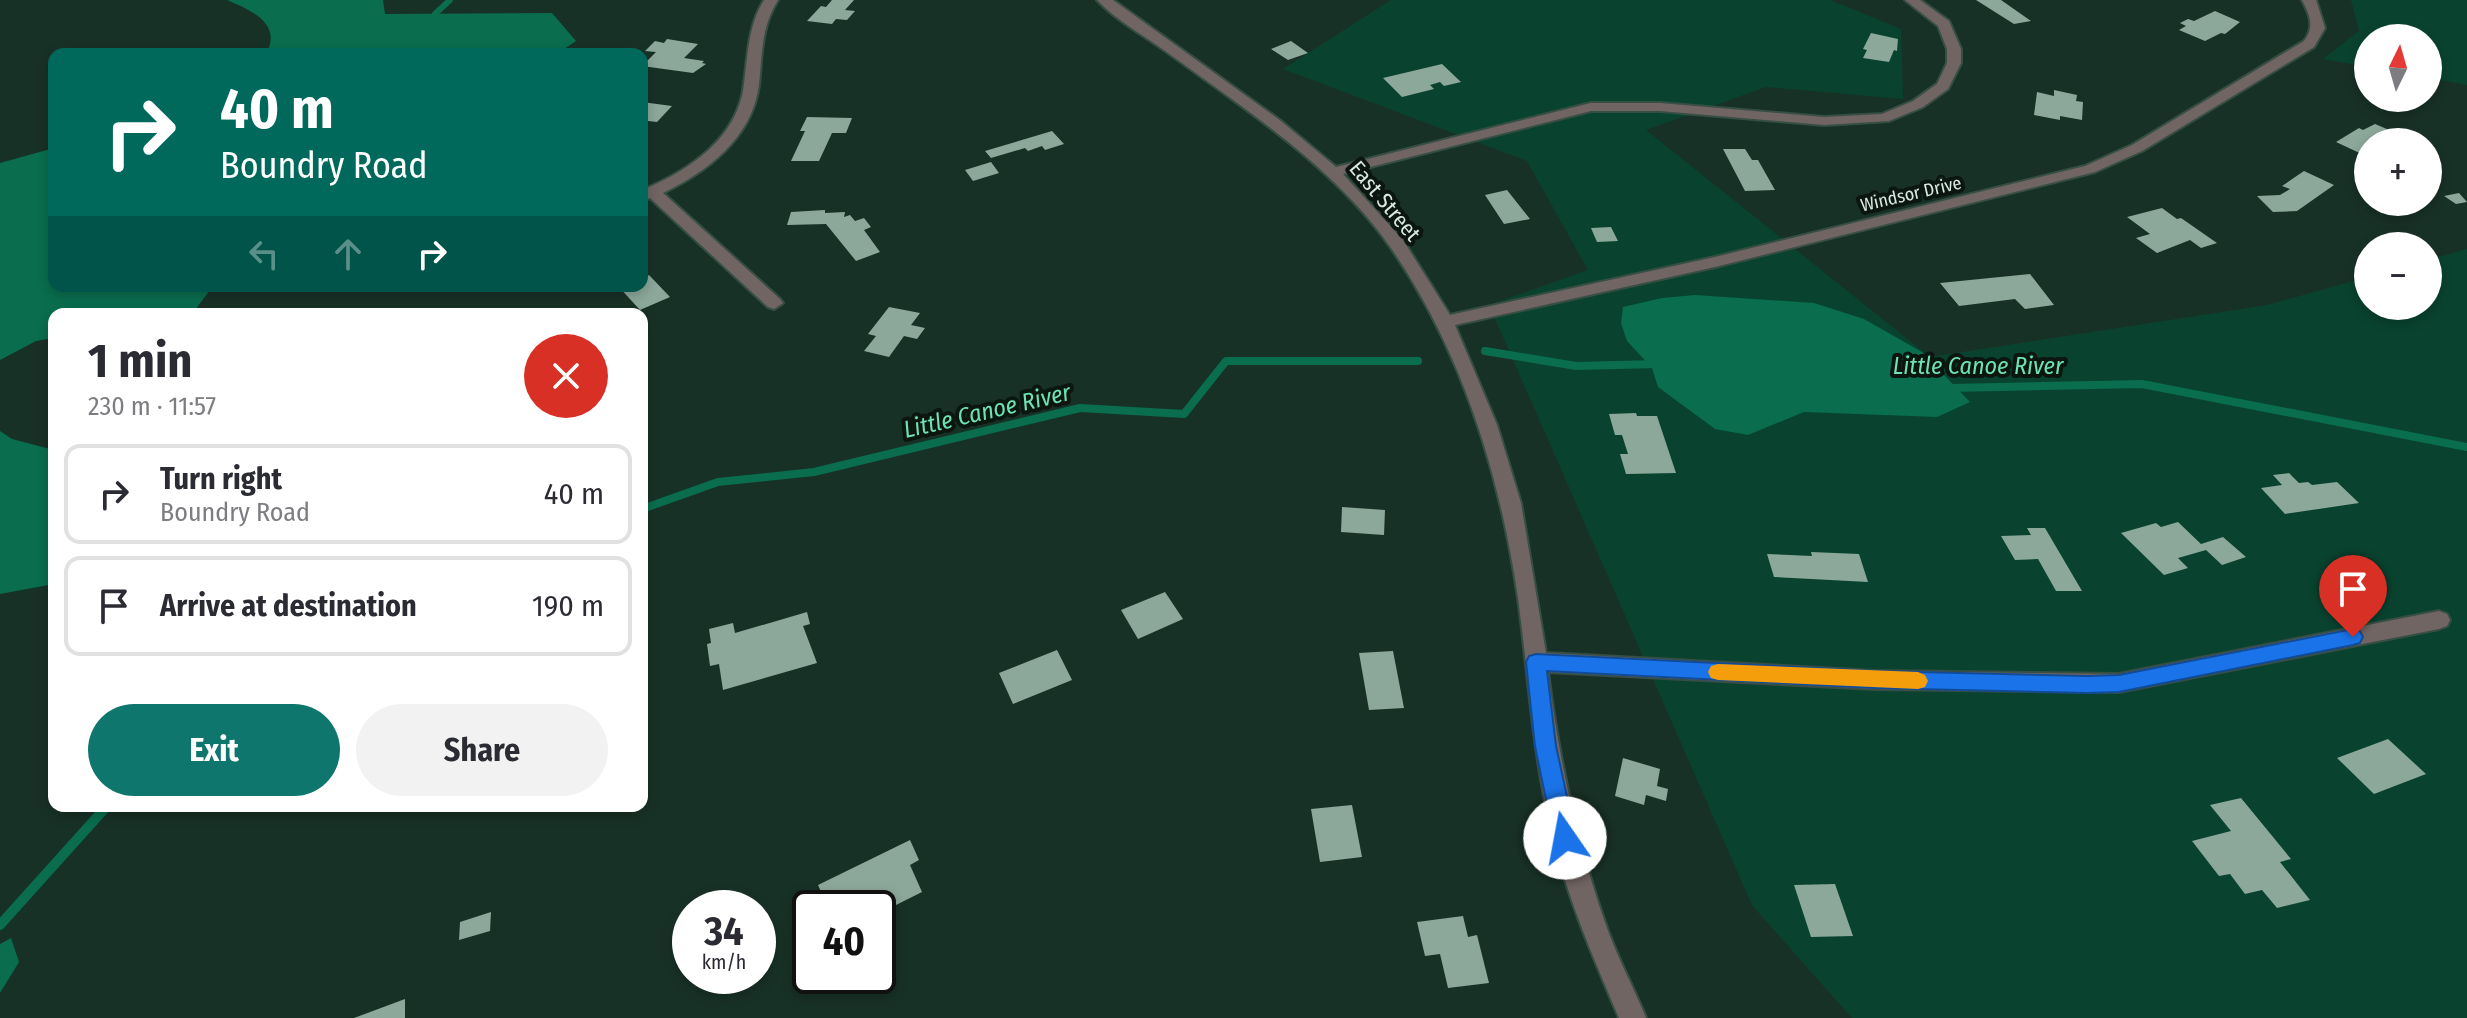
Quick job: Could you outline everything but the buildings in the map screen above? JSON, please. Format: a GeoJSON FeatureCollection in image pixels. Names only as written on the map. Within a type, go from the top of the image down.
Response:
{"type":"FeatureCollection","features":[{"type":"Feature","properties":{"kind":"street"},"geometry":{"type":"LineString","coordinates":[[648,193],[701,164],[729,138],[748,102],[757,34],[763,13],[771,0]]}},
{"type":"Feature","properties":{"kind":"street","name":"East Street"},"geometry":{"type":"LineString","coordinates":[[1104,0],[1276,124],[1333,172],[1397,244],[1445,322],[1488,425],[1511,503],[1530,615],[1546,746],[1565,838],[1595,932],[1633,1018]]}},
{"type":"Feature","properties":{"kind":"street"},"geometry":{"type":"LineString","coordinates":[[1333,172],[1591,107],[1660,107],[1824,121],[1884,118],[1918,104],[1943,86],[1954,63],[1954,49],[1944,24],[1912,0]]}},
{"type":"Feature","properties":{"kind":"street","name":"Windsor Drive"},"geometry":{"type":"LineString","coordinates":[[1445,322],[1715,262],[2090,169],[2137,148],[2309,44],[2315,38],[2319,25],[2309,0]]}},
{"type":"Feature","properties":{"kind":"street"},"geometry":{"type":"LineString","coordinates":[[648,195],[774,303]]}},
{"type":"Feature","properties":{"kind":"street"},"geometry":{"type":"LineString","coordinates":[[1536,662],[1891,680],[2119,683],[2439,620]]}},
{"type":"Feature","properties":{"kind":"shaded area"},"geometry":{"type":"Polygon","coordinates":[[[227,0],[383,0],[385,14],[552,13],[576,41],[566,48],[268,48],[270,34],[267,26],[245,8],[227,0]]]}},
{"type":"Feature","properties":{"kind":"shaded area"},"geometry":{"type":"Polygon","coordinates":[[[1391,0],[1830,0],[1901,29],[1903,99],[1766,87],[1646,130],[1930,357],[2267,305],[2354,281],[2354,320],[2442,320],[2442,256],[2467,249],[2467,1018],[1852,1018],[1752,905],[1489,305],[1588,270],[1527,161],[1283,69],[1391,0]]]}},
{"type":"Feature","properties":{"kind":"shaded area"},"geometry":{"type":"Polygon","coordinates":[[[2351,0],[2467,0],[2467,85],[2442,81],[2442,24],[2357,24],[2351,0]]]}},
{"type":"Feature","properties":{"kind":"shaded area"},"geometry":{"type":"Polygon","coordinates":[[[2354,35],[2354,65],[2323,59],[2354,35]]]}},
{"type":"Feature","properties":{"kind":"shaded area"},"geometry":{"type":"Polygon","coordinates":[[[48,150],[48,292],[208,292],[196,308],[48,308],[48,339],[36,341],[0,360],[0,163],[48,150]]]}},
{"type":"Feature","properties":{"kind":"shaded area"},"geometry":{"type":"Polygon","coordinates":[[[1695,295],[1814,303],[1864,319],[1922,352],[1970,402],[1937,417],[1804,412],[1748,435],[1715,429],[1658,387],[1652,368],[1627,341],[1621,323],[1623,307],[1662,298],[1695,295]]]}},
{"type":"Feature","properties":{"kind":"shaded area"},"geometry":{"type":"Polygon","coordinates":[[[0,431],[12,439],[48,448],[48,585],[0,594],[0,431]]]}},
{"type":"Feature","properties":{"kind":"shaded area"},"geometry":{"type":"Polygon","coordinates":[[[11,938],[19,962],[0,993],[0,944],[11,938]]]}},
{"type":"Feature","properties":{"kind":"waterway"},"geometry":{"type":"LineString","coordinates":[[435,14],[450,0]]}},
{"type":"Feature","properties":{"kind":"waterway","name":"Little Canoe River"},"geometry":{"type":"LineString","coordinates":[[1485,351],[1576,366],[1658,364]]}},
{"type":"Feature","properties":{"kind":"waterway","name":"Little Canoe River"},"geometry":{"type":"LineString","coordinates":[[648,507],[718,482],[814,472],[1080,408],[1184,414],[1226,361],[1418,361]]}},
{"type":"Feature","properties":{"kind":"waterway","name":"Little Canoe River"},"geometry":{"type":"LineString","coordinates":[[1950,388],[2142,384],[2467,447]]}},
{"type":"Feature","properties":{"kind":"waterway","name":"Little Canoe River"},"geometry":{"type":"LineString","coordinates":[[0,925],[102,812]]}},
{"type":"Feature","properties":{"kind":"slow traffic"},"geometry":{"type":"LineString","coordinates":[[1718,672],[1918,681]]}},
{"type":"Feature","properties":{"kind":"route"},"geometry":{"type":"LineString","coordinates":[[1565,838],[1546,746],[1536,662],[1875,680],[2087,685],[2119,683],[2353,637]]}}]}
